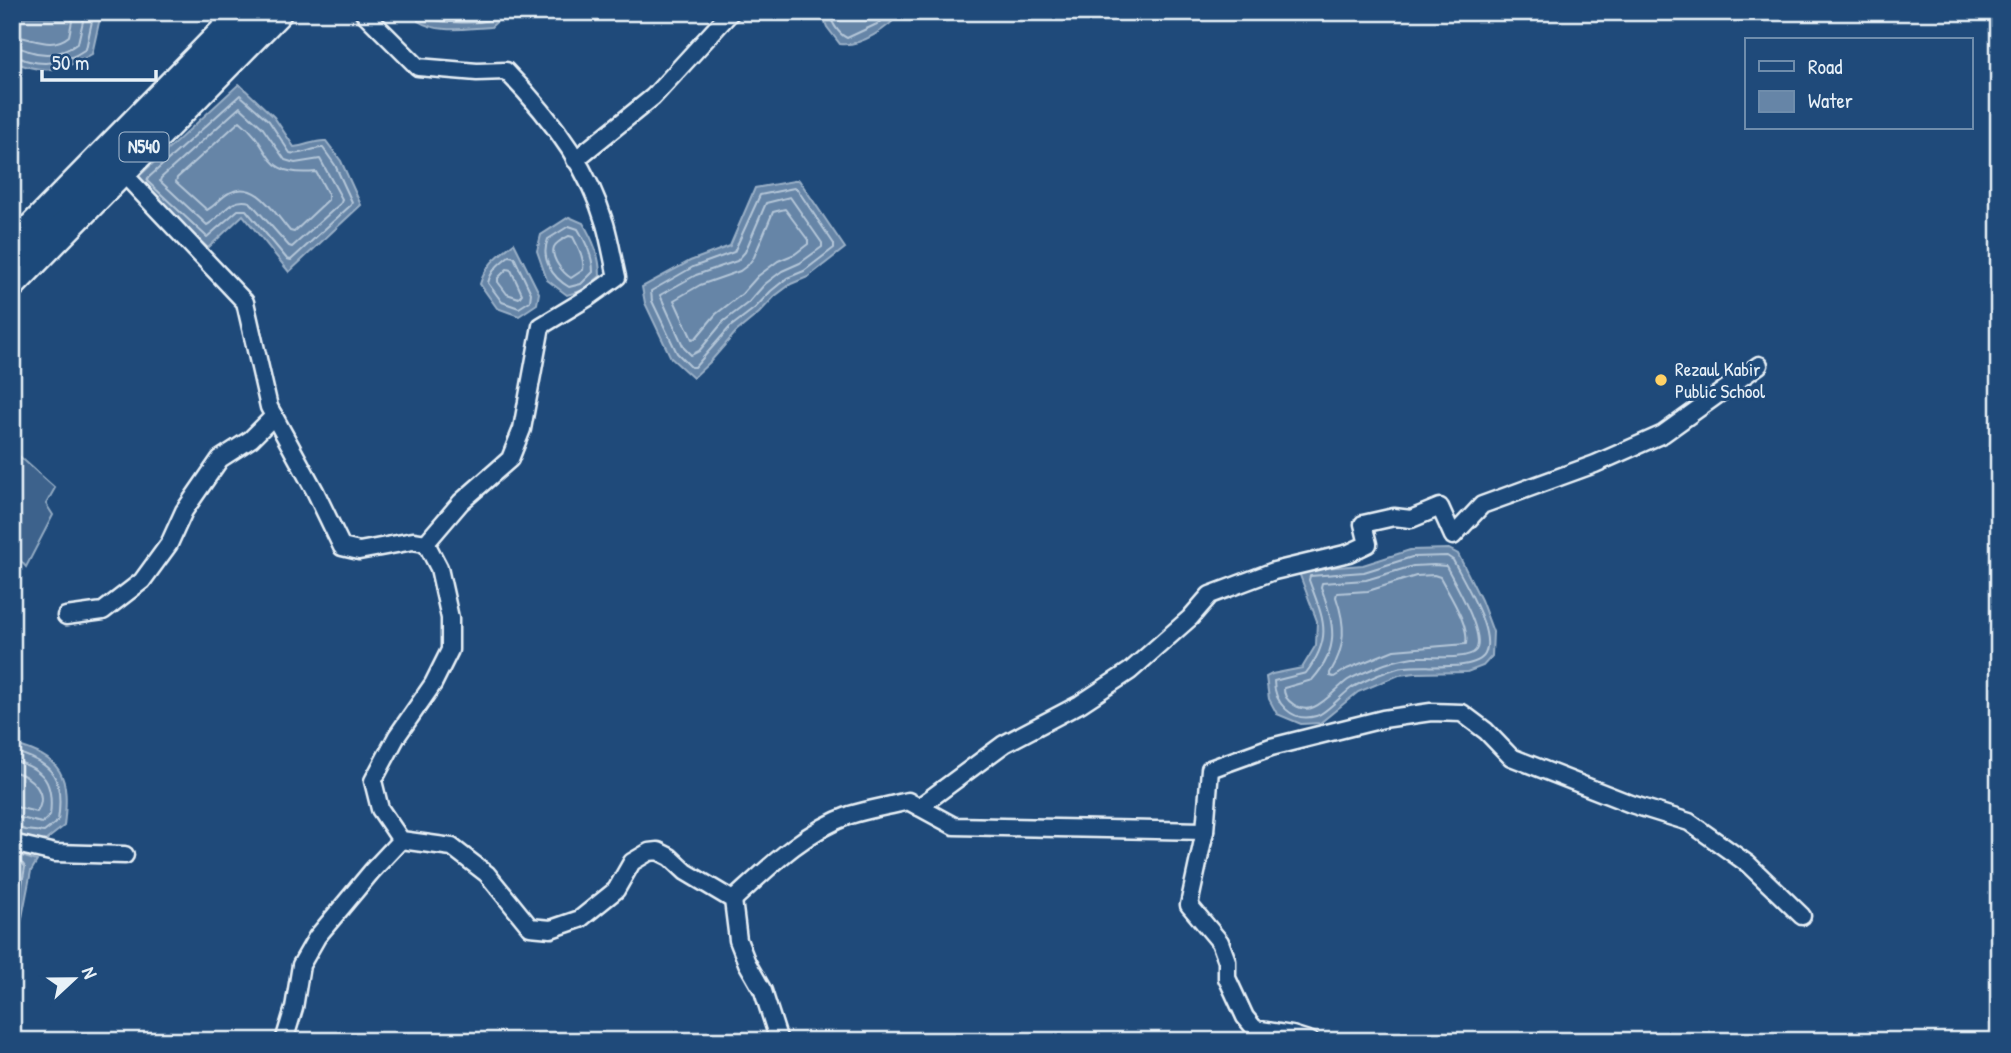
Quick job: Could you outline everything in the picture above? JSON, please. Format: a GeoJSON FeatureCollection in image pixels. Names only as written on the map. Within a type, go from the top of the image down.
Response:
{"type":"FeatureCollection","features":[{"type":"Feature","properties":{"kind":"highway","name":"N540"},"geometry":{"type":"LineString","coordinates":[[12,250],[245,12]]}},
{"type":"Feature","properties":{"kind":"highway","name":"N540"},"geometry":{"type":"LineString","coordinates":[[12,282],[276,12]]}},
{"type":"Feature","properties":{"kind":"street"},"geometry":{"type":"LineString","coordinates":[[363,12],[418,67],[477,72],[506,71],[536,102],[575,160],[595,198],[606,224],[617,277],[541,326],[522,429],[510,459],[461,502],[426,543]]}},
{"type":"Feature","properties":{"kind":"street"},"geometry":{"type":"LineString","coordinates":[[575,160],[653,97],[731,12]]}},
{"type":"Feature","properties":{"kind":"street"},"geometry":{"type":"LineString","coordinates":[[121,171],[245,302],[269,407],[316,491],[342,547],[359,551],[413,541],[426,543]]}},
{"type":"Feature","properties":{"kind":"street"},"geometry":{"type":"LineString","coordinates":[[919,807],[1004,744],[1080,704],[1130,671],[1190,618],[1210,595],[1273,571],[1349,553],[1368,544],[1363,524],[1394,517],[1411,519],[1440,506],[1453,536],[1482,505],[1595,464],[1663,434],[1759,365]]}},
{"type":"Feature","properties":{"kind":"street"},"geometry":{"type":"LineString","coordinates":[[66,616],[103,611],[142,580],[169,544],[184,511],[220,459],[251,439],[274,416]]}},
{"type":"Feature","properties":{"kind":"street"},"geometry":{"type":"LineString","coordinates":[[426,543],[439,568],[450,618],[450,650],[433,684],[397,736],[373,781],[380,809],[401,840],[452,846],[487,874],[530,927],[551,929],[580,919],[615,890],[632,862],[649,852],[658,851],[670,857],[686,872],[733,900]]}},
{"type":"Feature","properties":{"kind":"street"},"geometry":{"type":"LineString","coordinates":[[1311,1041],[1255,1029],[1245,1017],[1227,978],[1227,961],[1220,942],[1189,905],[1205,831],[1210,769],[1271,747],[1383,719],[1431,712],[1462,712],[1486,731],[1511,757],[1631,804],[1689,822],[1748,864],[1802,916]]}},
{"type":"Feature","properties":{"kind":"street"},"geometry":{"type":"LineString","coordinates":[[733,900],[810,835],[849,816],[908,802],[954,826],[1205,831]]}},
{"type":"Feature","properties":{"kind":"street"},"geometry":{"type":"LineString","coordinates":[[284,1041],[294,1008],[301,965],[317,937],[401,840]]}},
{"type":"Feature","properties":{"kind":"street"},"geometry":{"type":"LineString","coordinates":[[12,843],[55,853],[125,855]]}},
{"type":"Feature","properties":{"kind":"street"},"geometry":{"type":"LineString","coordinates":[[733,900],[738,940],[763,991],[779,1041]]}},
{"type":"Feature","properties":{"kind":"shaded area"},"geometry":{"type":"Polygon","coordinates":[[[17,454],[55,488],[46,504],[53,515],[26,567],[12,551],[12,460],[17,454]]]}},
{"type":"Feature","properties":{"kind":"water"},"geometry":{"type":"Polygon","coordinates":[[[12,12],[97,12],[100,18],[92,54],[72,64],[53,69],[34,68],[12,61],[12,12]]]}},
{"type":"Feature","properties":{"kind":"water"},"geometry":{"type":"Polygon","coordinates":[[[418,12],[507,12],[491,27],[453,29],[426,25],[418,21],[418,12]]]}},
{"type":"Feature","properties":{"kind":"water"},"geometry":{"type":"Polygon","coordinates":[[[821,12],[901,12],[874,35],[856,43],[840,44],[827,27],[821,12]]]}},
{"type":"Feature","properties":{"kind":"water"},"geometry":{"type":"Polygon","coordinates":[[[239,84],[274,117],[294,147],[326,141],[341,161],[361,205],[289,272],[243,215],[208,248],[135,180],[239,84]]]}},
{"type":"Feature","properties":{"kind":"water"},"geometry":{"type":"Polygon","coordinates":[[[799,180],[845,248],[808,277],[791,284],[775,296],[736,332],[693,378],[671,358],[645,303],[642,287],[690,261],[730,246],[755,188],[799,180]]]}},
{"type":"Feature","properties":{"kind":"water"},"geometry":{"type":"Polygon","coordinates":[[[569,217],[583,223],[587,229],[597,255],[600,276],[584,290],[567,295],[547,280],[537,251],[541,235],[569,217]]]}},
{"type":"Feature","properties":{"kind":"water"},"geometry":{"type":"Polygon","coordinates":[[[514,243],[539,293],[537,304],[519,316],[497,308],[480,284],[489,266],[514,243]]]}},
{"type":"Feature","properties":{"kind":"water"},"geometry":{"type":"Polygon","coordinates":[[[1449,549],[1458,554],[1481,600],[1493,632],[1492,656],[1483,666],[1467,672],[1399,675],[1358,692],[1320,723],[1301,724],[1277,714],[1269,699],[1266,677],[1302,668],[1316,645],[1317,621],[1298,570],[1363,565],[1410,550],[1449,549]]]}},
{"type":"Feature","properties":{"kind":"water"},"geometry":{"type":"Polygon","coordinates":[[[12,744],[29,749],[52,763],[64,781],[64,826],[45,841],[21,836],[12,830],[12,744]]]}},
{"type":"Feature","properties":{"kind":"water"},"geometry":{"type":"Polygon","coordinates":[[[12,853],[37,861],[31,871],[12,969],[12,853]]]}},
{"type":"Feature","properties":{"kind":"place","name":"Rezaul Kabir Public School"},"geometry":{"type":"Point","coordinates":[1661,380]}}]}
